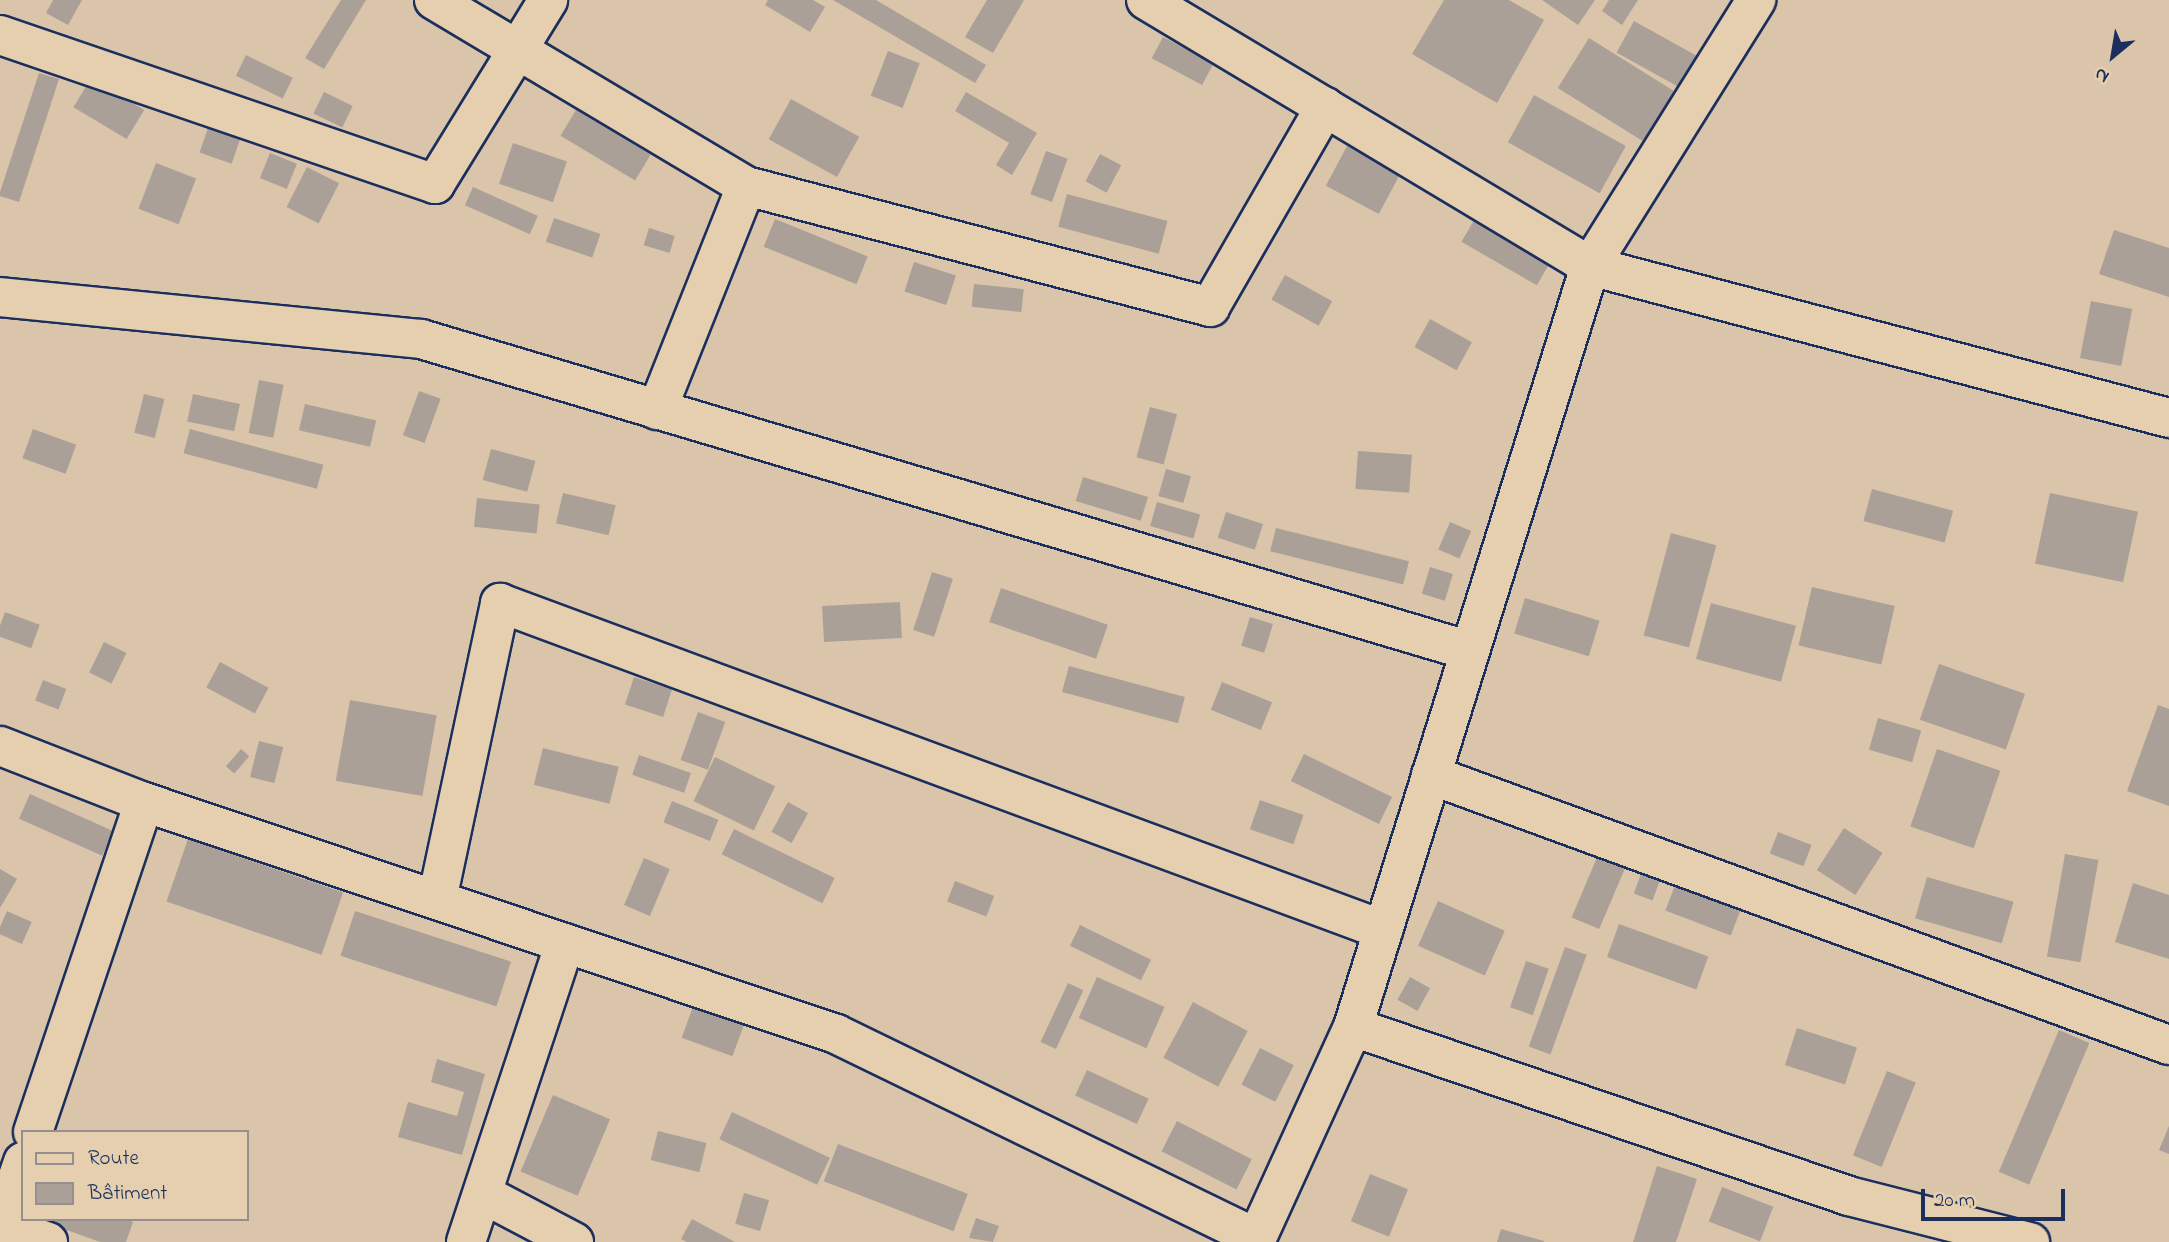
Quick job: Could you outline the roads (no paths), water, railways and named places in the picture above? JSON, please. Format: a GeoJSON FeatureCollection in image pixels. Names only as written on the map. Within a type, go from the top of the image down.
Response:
{"type":"FeatureCollection","features":[{"type":"Feature","properties":{"kind":"street"},"geometry":{"type":"LineString","coordinates":[[434,0],[746,186],[1210,307],[1325,107]]}},
{"type":"Feature","properties":{"kind":"street"},"geometry":{"type":"LineString","coordinates":[[0,34],[435,184],[548,0]]}},
{"type":"Feature","properties":{"kind":"street"},"geometry":{"type":"LineString","coordinates":[[1146,0],[1590,266],[2169,418]]}},
{"type":"Feature","properties":{"kind":"street"},"geometry":{"type":"LineString","coordinates":[[0,746],[145,802],[836,1034],[1255,1240],[1353,1027],[1590,266],[1756,0]]}},
{"type":"Feature","properties":{"kind":"street"},"geometry":{"type":"LineString","coordinates":[[657,410],[746,186]]}},
{"type":"Feature","properties":{"kind":"street"},"geometry":{"type":"LineString","coordinates":[[0,297],[421,339],[1470,651]]}},
{"type":"Feature","properties":{"kind":"street"},"geometry":{"type":"LineString","coordinates":[[437,900],[500,603],[1383,930]]}},
{"type":"Feature","properties":{"kind":"street"},"geometry":{"type":"LineString","coordinates":[[1431,775],[2169,1045]]}},
{"type":"Feature","properties":{"kind":"street"},"geometry":{"type":"LineString","coordinates":[[34,1130],[145,802]]}},
{"type":"Feature","properties":{"kind":"street"},"geometry":{"type":"LineString","coordinates":[[466,1242],[565,943]]}},
{"type":"Feature","properties":{"kind":"street"},"geometry":{"type":"LineString","coordinates":[[1353,1027],[1849,1196],[2030,1242]]}},
{"type":"Feature","properties":{"kind":"street"},"geometry":{"type":"LineString","coordinates":[[21,1168],[0,1227],[48,1242]]}},
{"type":"Feature","properties":{"kind":"street"},"geometry":{"type":"LineString","coordinates":[[483,1194],[574,1242]]}}]}
